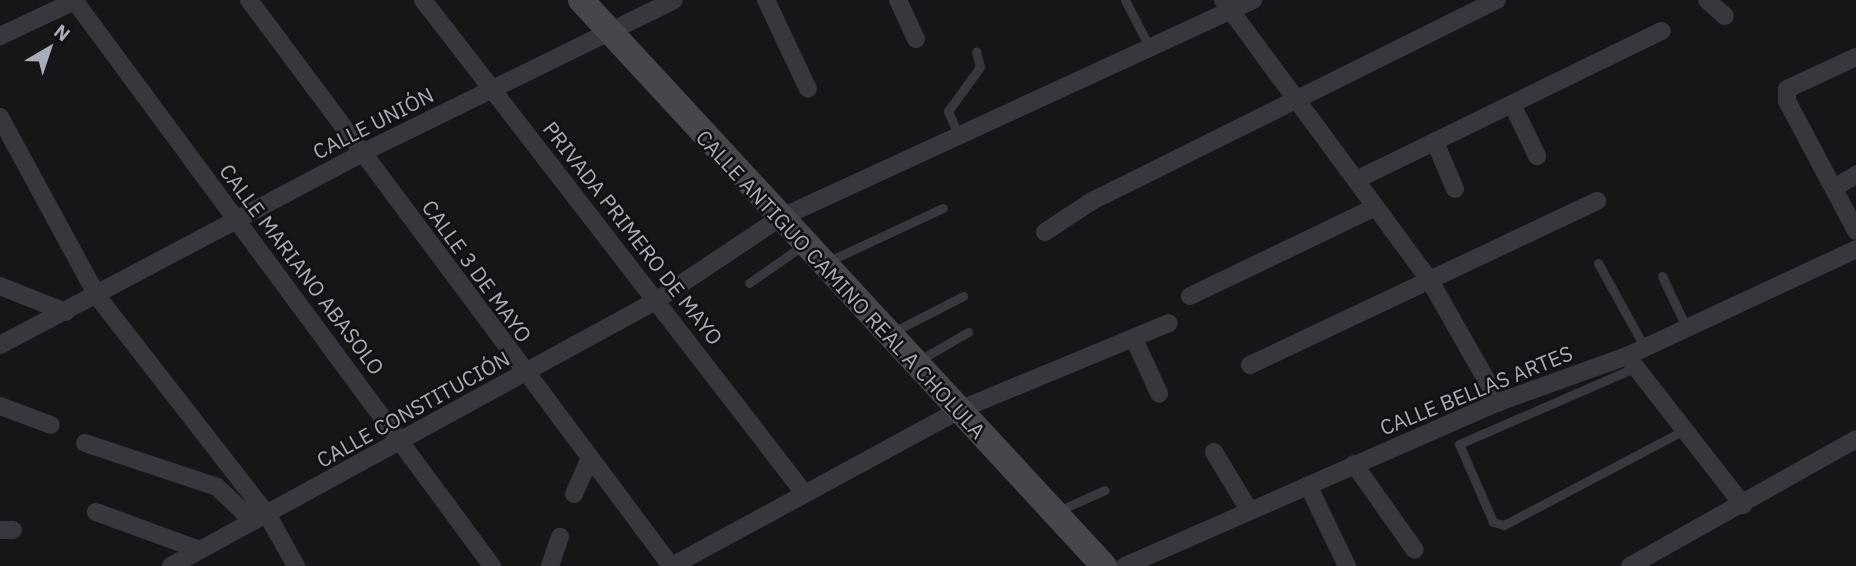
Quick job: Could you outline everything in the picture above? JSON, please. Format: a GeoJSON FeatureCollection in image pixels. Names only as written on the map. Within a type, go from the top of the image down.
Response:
{"type":"FeatureCollection","features":[{"type":"Feature","properties":{"kind":"main road","name":"CALLE ANTIGUO CAMINO REAL A CHOLULA"},"geometry":{"type":"LineString","coordinates":[[581,0],[605,32],[1104,566]]}},
{"type":"Feature","properties":{"kind":"street"},"geometry":{"type":"LineString","coordinates":[[0,36],[75,0]]}},
{"type":"Feature","properties":{"kind":"street","name":"CALLE MARIANO ABASOLO"},"geometry":{"type":"LineString","coordinates":[[75,0],[492,566]]}},
{"type":"Feature","properties":{"kind":"street","name":"CALLE 3 DE MAYO"},"geometry":{"type":"LineString","coordinates":[[249,0],[589,460],[672,566]]}},
{"type":"Feature","properties":{"kind":"street","name":"PRIVADA PRIMERO DE MAYO"},"geometry":{"type":"LineString","coordinates":[[424,0],[805,494]]}},
{"type":"Feature","properties":{"kind":"street","name":"CALLE UNIÓN"},"geometry":{"type":"LineString","coordinates":[[0,345],[97,296],[362,153],[674,0]]}},
{"type":"Feature","properties":{"kind":"street"},"geometry":{"type":"LineString","coordinates":[[766,0],[808,89]]}},
{"type":"Feature","properties":{"kind":"street"},"geometry":{"type":"LineString","coordinates":[[898,0],[916,39]]}},
{"type":"Feature","properties":{"kind":"street","name":"CALLE CONSTITUCIÓN"},"geometry":{"type":"LineString","coordinates":[[172,566],[260,517],[403,444],[657,300],[780,218],[1151,49],[1227,5],[1253,0]]}},
{"type":"Feature","properties":{"kind":"street"},"geometry":{"type":"LineString","coordinates":[[1045,232],[1092,201],[1497,0]]}},
{"type":"Feature","properties":{"kind":"street"},"geometry":{"type":"LineString","coordinates":[[1707,0],[1725,16]]}},
{"type":"Feature","properties":{"kind":"street"},"geometry":{"type":"LineString","coordinates":[[1227,5],[1429,279],[1499,402]]}},
{"type":"Feature","properties":{"kind":"street"},"geometry":{"type":"LineString","coordinates":[[1356,180],[1662,31]]}},
{"type":"Feature","properties":{"kind":"street"},"geometry":{"type":"LineString","coordinates":[[1856,57],[1787,89],[1856,231]]}},
{"type":"Feature","properties":{"kind":"street"},"geometry":{"type":"LineString","coordinates":[[1512,104],[1537,156]]}},
{"type":"Feature","properties":{"kind":"street"},"geometry":{"type":"LineString","coordinates":[[0,117],[97,296],[296,566]]}},
{"type":"Feature","properties":{"kind":"street"},"geometry":{"type":"LineString","coordinates":[[1435,142],[1455,189]]}},
{"type":"Feature","properties":{"kind":"street"},"geometry":{"type":"LineString","coordinates":[[0,147],[19,154]]}},
{"type":"Feature","properties":{"kind":"street"},"geometry":{"type":"LineString","coordinates":[[1834,188],[1856,176]]}},
{"type":"Feature","properties":{"kind":"street"},"geometry":{"type":"LineString","coordinates":[[1250,365],[1597,201]]}},
{"type":"Feature","properties":{"kind":"street"},"geometry":{"type":"LineString","coordinates":[[1190,296],[1376,207]]}},
{"type":"Feature","properties":{"kind":"street","name":"CALLE BELLAS ARTES"},"geometry":{"type":"LineString","coordinates":[[1125,566],[1499,402],[1631,362],[1645,348],[1849,253]]}},
{"type":"Feature","properties":{"kind":"street"},"geometry":{"type":"LineString","coordinates":[[0,286],[66,312]]}},
{"type":"Feature","properties":{"kind":"street"},"geometry":{"type":"LineString","coordinates":[[672,566],[959,410],[1169,323]]}},
{"type":"Feature","properties":{"kind":"street"},"geometry":{"type":"LineString","coordinates":[[1135,339],[1159,393]]}},
{"type":"Feature","properties":{"kind":"street"},"geometry":{"type":"LineString","coordinates":[[1631,362],[1743,505]]}},
{"type":"Feature","properties":{"kind":"street"},"geometry":{"type":"LineString","coordinates":[[0,406],[51,425]]}},
{"type":"Feature","properties":{"kind":"street"},"geometry":{"type":"LineString","coordinates":[[1630,566],[1743,505],[1856,439]]}},
{"type":"Feature","properties":{"kind":"street"},"geometry":{"type":"LineString","coordinates":[[85,443],[217,487],[260,517]]}},
{"type":"Feature","properties":{"kind":"street"},"geometry":{"type":"LineString","coordinates":[[1214,452],[1249,510]]}},
{"type":"Feature","properties":{"kind":"street"},"geometry":{"type":"LineString","coordinates":[[574,494],[589,460]]}},
{"type":"Feature","properties":{"kind":"street"},"geometry":{"type":"LineString","coordinates":[[1354,464],[1415,550]]}},
{"type":"Feature","properties":{"kind":"street"},"geometry":{"type":"LineString","coordinates":[[1308,485],[1347,566]]}},
{"type":"Feature","properties":{"kind":"street"},"geometry":{"type":"LineString","coordinates":[[96,512],[200,550]]}},
{"type":"Feature","properties":{"kind":"street"},"geometry":{"type":"LineString","coordinates":[[550,566],[560,537]]}},
{"type":"Feature","properties":{"kind":"lane"},"geometry":{"type":"LineString","coordinates":[[1125,0],[1151,49]]}},
{"type":"Feature","properties":{"kind":"lane"},"geometry":{"type":"LineString","coordinates":[[958,136],[948,108],[981,67],[976,51]]}},
{"type":"Feature","properties":{"kind":"lane"},"geometry":{"type":"LineString","coordinates":[[822,264],[943,208]]}},
{"type":"Feature","properties":{"kind":"lane"},"geometry":{"type":"LineString","coordinates":[[749,283],[804,245]]}},
{"type":"Feature","properties":{"kind":"lane"},"geometry":{"type":"LineString","coordinates":[[1598,263],[1645,348]]}},
{"type":"Feature","properties":{"kind":"lane"},"geometry":{"type":"LineString","coordinates":[[1662,276],[1687,329]]}},
{"type":"Feature","properties":{"kind":"lane"},"geometry":{"type":"LineString","coordinates":[[886,335],[963,296]]}},
{"type":"Feature","properties":{"kind":"lane"},"geometry":{"type":"LineString","coordinates":[[914,363],[968,332]]}},
{"type":"Feature","properties":{"kind":"lane"},"geometry":{"type":"LineString","coordinates":[[1631,362],[1459,444],[1493,523],[1504,526],[1684,430]]}},
{"type":"Feature","properties":{"kind":"lane"},"geometry":{"type":"LineString","coordinates":[[1055,512],[1105,490]]}}]}
